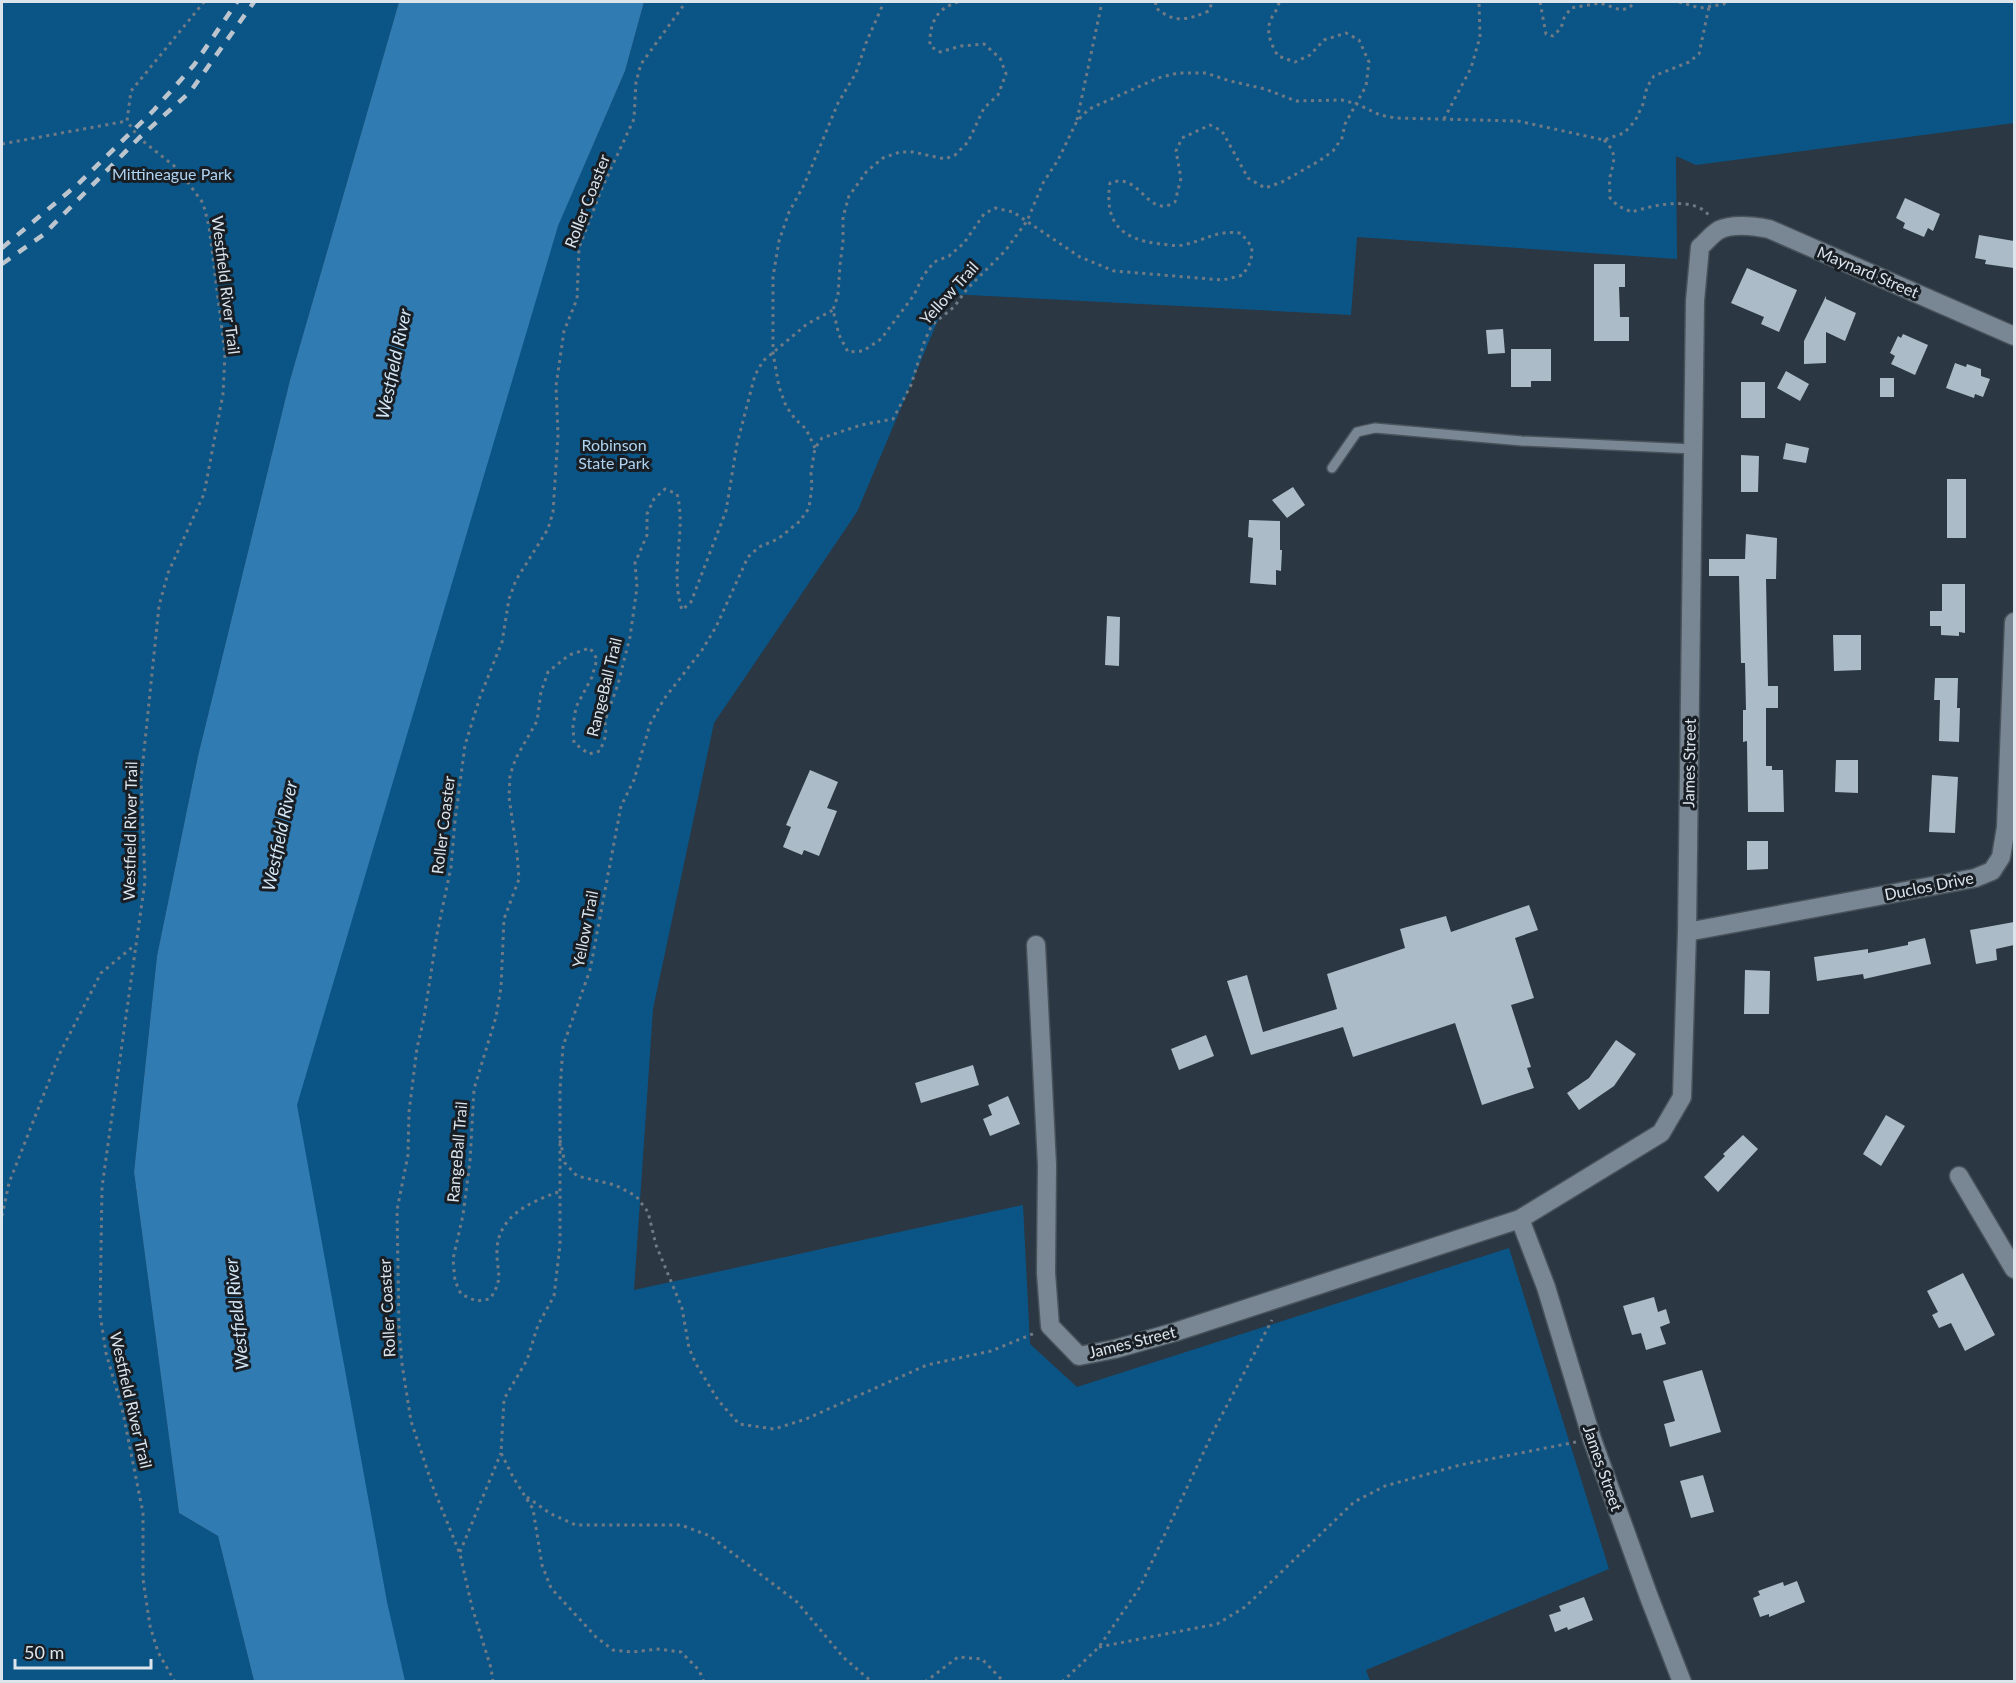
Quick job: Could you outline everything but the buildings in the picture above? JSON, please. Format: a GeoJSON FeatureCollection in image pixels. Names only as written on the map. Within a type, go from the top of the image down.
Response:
{"type":"FeatureCollection","features":[{"type":"Feature","properties":{"kind":"street","name":"Maynard Street"},"geometry":{"type":"LineString","coordinates":[[1718,231],[1736,226],[1769,229],[2014,336]]}},
{"type":"Feature","properties":{"kind":"street","name":"James Street"},"geometry":{"type":"LineString","coordinates":[[1050,1326],[1078,1356],[1115,1349],[1165,1335],[1520,1219],[1661,1133],[1682,1097],[1687,932],[1695,301],[1700,248],[1718,231]]}},
{"type":"Feature","properties":{"kind":"street","name":"Duclos Drive"},"geometry":{"type":"LineString","coordinates":[[1687,932],[1974,878],[1992,871],[2001,857],[2006,827],[2014,622]]}},
{"type":"Feature","properties":{"kind":"street"},"geometry":{"type":"LineString","coordinates":[[1036,945],[1047,1165],[1046,1273],[1050,1326]]}},
{"type":"Feature","properties":{"kind":"street"},"geometry":{"type":"LineString","coordinates":[[1959,1176],[2014,1269]]}},
{"type":"Feature","properties":{"kind":"street","name":"James Street"},"geometry":{"type":"LineString","coordinates":[[1520,1219],[1546,1287],[1592,1439],[1682,1682]]}},
{"type":"Feature","properties":{"kind":"lane"},"geometry":{"type":"LineString","coordinates":[[1332,468],[1357,432],[1375,428],[1522,441],[1693,450]]}},
{"type":"Feature","properties":{"kind":"path"},"geometry":{"type":"LineString","coordinates":[[2,144],[127,121],[131,91],[204,2]]}},
{"type":"Feature","properties":{"kind":"path","name":"Roller Coaster"},"geometry":{"type":"LineString","coordinates":[[493,1682],[492,1668],[472,1607],[460,1554],[433,1487],[411,1421],[402,1364],[397,1268],[397,1210],[408,1155],[409,1112],[417,1048],[451,867],[465,745],[477,705],[502,642],[512,590],[548,529],[553,512],[558,435],[556,386],[564,331],[577,299],[579,248],[606,179],[634,119],[636,82],[641,64],[686,2]]}},
{"type":"Feature","properties":{"kind":"path"},"geometry":{"type":"LineString","coordinates":[[816,448],[806,429],[786,406],[779,387],[773,353],[773,278],[779,241],[789,212],[804,185],[838,103],[855,73],[884,2]]}},
{"type":"Feature","properties":{"kind":"path"},"geometry":{"type":"LineString","coordinates":[[958,2],[950,4],[936,17],[930,31],[930,46],[940,52],[961,46],[984,44],[1000,58],[1006,74],[998,95],[984,108],[968,142],[955,155],[945,159],[913,152],[900,152],[883,158],[859,181],[849,196],[843,216],[838,295],[833,310],[839,335],[848,352],[863,351],[881,339],[914,295],[923,276],[934,262],[948,256],[964,243],[984,214],[995,208],[1013,212],[1080,257],[1114,271],[1223,280],[1243,275],[1251,261],[1252,247],[1241,232],[1225,231],[1181,246],[1138,239],[1122,230],[1111,216],[1108,196],[1110,183],[1119,179],[1131,183],[1149,200],[1161,207],[1175,202],[1181,178],[1176,151],[1182,138],[1210,125],[1222,130],[1248,178],[1265,188],[1282,182],[1333,151],[1342,138],[1345,124],[1366,86],[1369,62],[1359,40],[1346,33],[1324,40],[1310,54],[1295,62],[1278,56],[1270,43],[1269,21],[1279,2]]}},
{"type":"Feature","properties":{"kind":"path"},"geometry":{"type":"LineString","coordinates":[[1027,221],[1077,121],[1102,2]]}},
{"type":"Feature","properties":{"kind":"path"},"geometry":{"type":"LineString","coordinates":[[1156,2],[1155,7],[1175,20],[1194,17],[1209,10],[1212,2]]}},
{"type":"Feature","properties":{"kind":"path"},"geometry":{"type":"LineString","coordinates":[[1444,119],[1471,68],[1480,37],[1479,2]]}},
{"type":"Feature","properties":{"kind":"path"},"geometry":{"type":"LineString","coordinates":[[1540,2],[1546,34],[1553,36],[1561,28],[1571,8],[1600,3],[1621,10],[1629,8],[1635,2]]}},
{"type":"Feature","properties":{"kind":"path"},"geometry":{"type":"LineString","coordinates":[[1679,2],[1693,8],[1710,7],[1725,2]]}},
{"type":"Feature","properties":{"kind":"path"},"geometry":{"type":"LineString","coordinates":[[1077,121],[1089,109],[1101,102],[1158,78],[1178,73],[1206,73],[1265,89],[1296,101],[1342,100],[1380,115],[1518,121],[1605,140],[1624,133],[1635,120],[1643,104],[1647,87],[1654,76],[1689,62],[1699,54],[1710,2]]}},
{"type":"Feature","properties":{"kind":"path","name":"Westfield River Trail"},"geometry":{"type":"LineString","coordinates":[[127,121],[139,138],[178,169],[203,203],[209,226],[225,354],[223,394],[204,494],[168,573],[159,606],[141,780],[145,881],[102,1186],[100,1314],[105,1353],[122,1408],[143,1513],[143,1579],[150,1626],[158,1652],[175,1682]]}},
{"type":"Feature","properties":{"kind":"path"},"geometry":{"type":"LineString","coordinates":[[1605,140],[1612,147],[1615,161],[1609,180],[1610,198],[1618,206],[1632,212],[1654,204],[1692,205],[1705,210],[1718,231]]}},
{"type":"Feature","properties":{"kind":"path","name":"Yellow Trail"},"geometry":{"type":"LineString","coordinates":[[501,1453],[504,1399],[527,1360],[538,1325],[554,1296],[560,1245],[558,1192],[563,1046],[590,970],[621,806],[634,780],[650,724],[664,699],[702,650],[716,627],[748,557],[759,547],[778,539],[800,521],[809,508],[811,473],[816,448],[822,438],[861,425],[893,419],[911,386],[925,340],[932,326],[954,307],[1005,251],[1027,221]]}},
{"type":"Feature","properties":{"kind":"path","name":"RangeBall Trail"},"geometry":{"type":"LineString","coordinates":[[558,1192],[528,1203],[505,1223],[496,1251],[499,1286],[490,1299],[476,1301],[461,1294],[455,1281],[453,1259],[463,1215],[470,1161],[474,1089],[496,1017],[501,987],[504,919],[519,879],[509,797],[510,775],[516,758],[537,721],[541,692],[548,672],[569,655],[590,648],[597,659],[592,677],[576,707],[573,726],[574,742],[589,754],[600,751],[606,735],[605,721],[618,684],[630,637],[637,587],[635,563],[647,535],[647,514],[654,499],[665,489],[677,494],[681,508],[676,577],[677,596],[682,610],[691,602],[726,511],[737,444],[754,375],[763,361],[807,324],[833,310]]}},
{"type":"Feature","properties":{"kind":"path"},"geometry":{"type":"LineString","coordinates":[[2,1216],[9,1183],[60,1053],[101,973],[136,944]]}},
{"type":"Feature","properties":{"kind":"path"},"geometry":{"type":"LineString","coordinates":[[559,1133],[565,1163],[577,1176],[615,1185],[636,1196],[648,1212],[656,1245],[682,1308],[689,1348],[718,1400],[739,1424],[774,1429],[806,1419],[927,1365],[991,1351],[1050,1326]]}},
{"type":"Feature","properties":{"kind":"path"},"geometry":{"type":"LineString","coordinates":[[1062,1682],[1099,1647],[1140,1587],[1215,1428],[1285,1297]]}},
{"type":"Feature","properties":{"kind":"path"},"geometry":{"type":"LineString","coordinates":[[1099,1647],[1217,1624],[1245,1607],[1354,1502],[1385,1486],[1460,1465],[1592,1439]]}},
{"type":"Feature","properties":{"kind":"path"},"geometry":{"type":"LineString","coordinates":[[460,1554],[501,1453]]}},
{"type":"Feature","properties":{"kind":"path"},"geometry":{"type":"LineString","coordinates":[[501,1453],[533,1509],[542,1565],[551,1587],[596,1636],[613,1650],[633,1652],[658,1649],[681,1652],[699,1670],[704,1682]]}},
{"type":"Feature","properties":{"kind":"path"},"geometry":{"type":"LineString","coordinates":[[525,1497],[550,1515],[576,1525],[681,1525],[710,1536],[797,1602],[843,1658],[871,1681]]}},
{"type":"Feature","properties":{"kind":"path"},"geometry":{"type":"LineString","coordinates":[[925,1682],[958,1657],[982,1659],[1004,1682]]}},
{"type":"Feature","properties":{"kind":"green space","name":"Mittineague Park"},"geometry":{"type":"Polygon","coordinates":[[[2,2],[399,2],[290,380],[198,756],[157,956],[134,1172],[179,1513],[218,1536],[254,1681],[2,1682],[2,2]]]}},
{"type":"Feature","properties":{"kind":"green space","name":"Robinson State Park"},"geometry":{"type":"Polygon","coordinates":[[[644,2],[2014,2],[2014,123],[1696,165],[1676,156],[1677,259],[1357,237],[1351,315],[949,294],[857,512],[714,723],[653,1009],[634,1290],[1023,1205],[1030,1344],[1077,1387],[1509,1248],[1609,1569],[1366,1670],[1370,1681],[330,1682],[270,890],[625,71],[644,2]]]}},
{"type":"Feature","properties":{"kind":"water","name":"Westfield River"},"geometry":{"type":"Polygon","coordinates":[[[399,2],[644,2],[625,71],[558,226],[297,1105],[387,1602],[405,1681],[254,1681],[218,1536],[179,1513],[134,1172],[157,956],[198,756],[290,380],[399,2]]]}},
{"type":"Feature","properties":{"kind":"railway"},"geometry":{"type":"LineString","coordinates":[[2,248],[78,184],[154,110],[194,65],[237,2]]}},
{"type":"Feature","properties":{"kind":"railway"},"geometry":{"type":"LineString","coordinates":[[2,264],[43,235],[139,138],[190,92],[254,2]]}}]}
